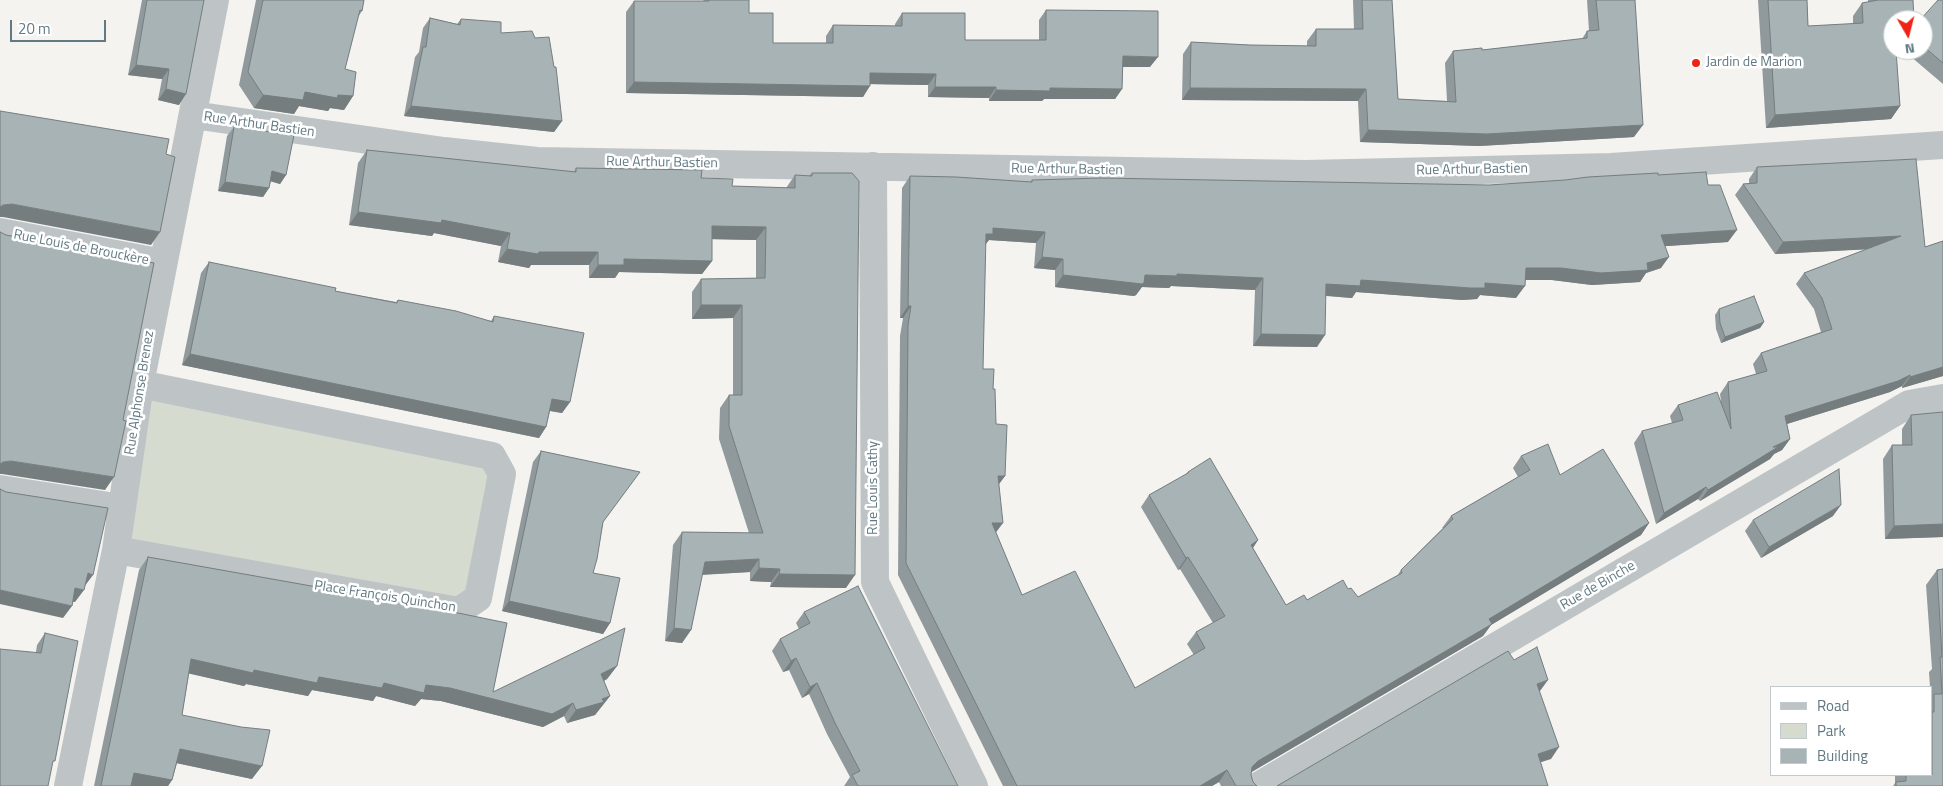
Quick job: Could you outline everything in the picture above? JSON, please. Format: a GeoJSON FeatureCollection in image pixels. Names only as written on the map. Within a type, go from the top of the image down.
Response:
{"type":"FeatureCollection","features":[{"type":"Feature","properties":{"kind":"street","name":"Rue Alphonse Brenez"},"geometry":{"type":"LineString","coordinates":[[68,786],[116,550],[140,384],[215,0]]}},
{"type":"Feature","properties":{"kind":"street","name":"Rue Arthur Bastien"},"geometry":{"type":"LineString","coordinates":[[193,115],[444,151],[537,161],[1316,174],[1610,167],[1943,145]]}},
{"type":"Feature","properties":{"kind":"street","name":"Rue Louis Cathy"},"geometry":{"type":"LineString","coordinates":[[873,166],[875,582],[974,786]]}},
{"type":"Feature","properties":{"kind":"street","name":"Rue Louis de Brouckère"},"geometry":{"type":"LineString","coordinates":[[0,232],[163,263]]}},
{"type":"Feature","properties":{"kind":"street","name":"Place François Quinchon"},"geometry":{"type":"LineString","coordinates":[[116,550],[459,611],[478,598],[502,474],[492,456],[140,384]]}},
{"type":"Feature","properties":{"kind":"street","name":"Rue de Binche"},"geometry":{"type":"LineString","coordinates":[[1258,786],[1909,404],[1943,398]]}},
{"type":"Feature","properties":{"kind":"street"},"geometry":{"type":"LineString","coordinates":[[0,488],[122,508]]}},
{"type":"Feature","properties":{"kind":"green space"},"geometry":{"type":"Polygon","coordinates":[[[140,384],[492,456],[502,474],[459,611],[116,550],[140,384]]]}},
{"type":"Feature","properties":{"kind":"building"},"geometry":{"type":"Polygon","coordinates":[[[147,0],[204,0],[186,94],[166,89],[169,69],[136,65],[147,0]]]}},
{"type":"Feature","properties":{"kind":"building"},"geometry":{"type":"Polygon","coordinates":[[[263,0],[364,0],[345,69],[356,72],[353,96],[338,95],[337,98],[305,92],[303,100],[263,95],[248,72],[263,0]]]}},
{"type":"Feature","properties":{"kind":"building"},"geometry":{"type":"Polygon","coordinates":[[[749,0],[749,13],[773,13],[773,43],[833,43],[833,25],[902,26],[902,13],[965,13],[965,40],[1046,40],[1046,10],[1158,11],[1158,57],[1123,56],[1122,89],[1050,88],[1050,91],[996,90],[996,87],[935,87],[936,74],[870,73],[870,86],[634,82],[634,1],[749,0]]]}},
{"type":"Feature","properties":{"kind":"building"},"geometry":{"type":"Polygon","coordinates":[[[1362,0],[1392,0],[1398,99],[1456,102],[1453,51],[1482,48],[1482,50],[1587,38],[1587,31],[1599,30],[1596,0],[1635,0],[1643,125],[1487,134],[1368,130],[1366,89],[1190,88],[1191,42],[1316,46],[1316,29],[1363,29],[1362,0]]]}},
{"type":"Feature","properties":{"kind":"building"},"geometry":{"type":"Polygon","coordinates":[[[1768,0],[1807,0],[1808,26],[1863,23],[1862,3],[1878,0],[1913,0],[1914,10],[1883,10],[1883,60],[1897,60],[1900,106],[1775,115],[1768,0]]]}},
{"type":"Feature","properties":{"kind":"building"},"geometry":{"type":"Polygon","coordinates":[[[1938,0],[1943,0],[1943,63],[1933,54],[1933,10],[1929,10],[1938,0]]]}},
{"type":"Feature","properties":{"kind":"building"},"geometry":{"type":"Polygon","coordinates":[[[430,18],[460,25],[461,19],[501,22],[501,33],[532,31],[535,38],[549,37],[554,67],[556,67],[562,121],[411,106],[423,47],[426,47],[430,18]]]}},
{"type":"Feature","properties":{"kind":"building"},"geometry":{"type":"Polygon","coordinates":[[[0,111],[169,139],[166,154],[175,157],[160,232],[12,204],[0,207],[0,111]]]}},
{"type":"Feature","properties":{"kind":"building"},"geometry":{"type":"Polygon","coordinates":[[[234,127],[294,135],[286,175],[272,171],[269,188],[225,182],[234,127]]]}},
{"type":"Feature","properties":{"kind":"building"},"geometry":{"type":"Polygon","coordinates":[[[367,150],[576,172],[576,168],[702,170],[701,178],[733,179],[732,186],[795,188],[795,175],[812,176],[812,173],[852,173],[859,181],[855,575],[779,574],[780,569],[759,568],[759,559],[705,562],[691,630],[674,628],[682,532],[763,533],[729,426],[729,395],[742,395],[742,305],[701,305],[701,279],[765,278],[766,227],[712,226],[712,261],[624,259],[624,265],[598,265],[598,252],[539,252],[538,254],[507,249],[510,233],[442,220],[441,223],[358,212],[367,150]]]}},
{"type":"Feature","properties":{"kind":"building"},"geometry":{"type":"Polygon","coordinates":[[[1916,159],[1925,247],[1943,241],[1943,367],[1910,377],[1910,375],[1898,381],[1785,416],[1790,439],[1773,447],[1778,447],[1708,490],[1706,487],[1664,513],[1642,431],[1683,420],[1678,405],[1717,392],[1731,429],[1728,382],[1767,371],[1761,353],[1832,329],[1822,298],[1804,273],[1901,236],[1783,242],[1743,184],[1757,183],[1757,167],[1916,159]]]}},
{"type":"Feature","properties":{"kind":"building"},"geometry":{"type":"Polygon","coordinates":[[[1706,172],[1708,185],[1720,185],[1737,230],[1661,235],[1669,257],[1647,263],[1648,270],[1601,273],[1561,268],[1526,268],[1525,286],[1485,283],[1485,288],[1361,280],[1360,286],[1326,284],[1325,335],[1261,334],[1263,278],[1177,274],[1177,276],[1145,275],[1144,283],[1142,284],[1063,275],[1063,259],[1042,257],[1045,232],[993,228],[993,234],[986,234],[983,369],[994,369],[993,389],[995,389],[996,424],[1007,425],[1005,476],[998,476],[1003,523],[992,523],[1022,595],[1075,571],[1135,688],[1205,648],[1196,632],[1225,616],[1188,557],[1186,558],[1149,495],[1210,458],[1258,540],[1251,545],[1286,605],[1304,595],[1307,600],[1343,580],[1348,589],[1351,588],[1358,597],[1402,573],[1401,570],[1453,519],[1451,516],[1530,470],[1521,456],[1548,444],[1560,475],[1603,449],[1649,523],[1489,619],[1492,624],[1258,761],[1252,767],[1251,775],[1253,782],[1257,786],[1236,786],[1227,770],[1200,786],[1017,786],[906,563],[908,325],[911,306],[908,306],[910,176],[1032,182],[1032,180],[1101,178],[1489,185],[1588,177],[1706,172]]]}},
{"type":"Feature","properties":{"kind":"building"},"geometry":{"type":"Polygon","coordinates":[[[0,232],[6,235],[154,263],[123,420],[126,421],[114,477],[11,461],[0,464],[0,232]]]}},
{"type":"Feature","properties":{"kind":"building"},"geometry":{"type":"Polygon","coordinates":[[[209,262],[336,288],[335,291],[397,303],[398,300],[456,311],[493,322],[494,316],[584,333],[570,402],[552,399],[546,427],[190,354],[209,262]]]}},
{"type":"Feature","properties":{"kind":"building"},"geometry":{"type":"Polygon","coordinates":[[[1754,296],[1764,322],[1725,337],[1720,323],[1719,309],[1754,296]]]}},
{"type":"Feature","properties":{"kind":"building"},"geometry":{"type":"Polygon","coordinates":[[[1943,412],[1943,524],[1894,526],[1892,445],[1912,445],[1911,415],[1943,412]]]}},
{"type":"Feature","properties":{"kind":"building"},"geometry":{"type":"Polygon","coordinates":[[[541,451],[640,472],[603,522],[593,573],[620,578],[610,623],[509,601],[541,451]]]}},
{"type":"Feature","properties":{"kind":"building"},"geometry":{"type":"Polygon","coordinates":[[[1839,469],[1841,505],[1769,547],[1753,520],[1839,469]]]}},
{"type":"Feature","properties":{"kind":"building"},"geometry":{"type":"Polygon","coordinates":[[[0,489],[6,492],[108,508],[93,575],[88,573],[84,590],[75,588],[72,606],[0,590],[0,489]]]}},
{"type":"Feature","properties":{"kind":"building"},"geometry":{"type":"Polygon","coordinates":[[[148,557],[424,606],[507,623],[493,692],[625,628],[617,666],[601,674],[610,696],[602,699],[604,702],[576,710],[573,703],[552,714],[450,688],[426,685],[424,693],[384,683],[382,688],[319,677],[317,683],[254,670],[253,673],[191,659],[182,715],[241,727],[270,730],[262,766],[180,749],[172,780],[134,773],[131,786],[101,786],[148,557]]]}},
{"type":"Feature","properties":{"kind":"building"},"geometry":{"type":"Polygon","coordinates":[[[1943,569],[1943,786],[1896,786],[1896,782],[1906,781],[1906,776],[1933,776],[1934,694],[1942,694],[1937,570],[1943,569]]]}},
{"type":"Feature","properties":{"kind":"building"},"geometry":{"type":"Polygon","coordinates":[[[858,586],[958,786],[858,786],[852,775],[860,771],[817,683],[810,687],[796,658],[791,661],[780,639],[810,623],[804,612],[858,586]]]}},
{"type":"Feature","properties":{"kind":"building"},"geometry":{"type":"Polygon","coordinates":[[[45,633],[78,641],[55,761],[53,761],[48,786],[0,786],[0,649],[41,653],[45,633]]]}},
{"type":"Feature","properties":{"kind":"building"},"geometry":{"type":"Polygon","coordinates":[[[1537,647],[1548,680],[1537,684],[1559,747],[1538,754],[1548,786],[1277,786],[1508,651],[1514,660],[1537,647]]]}},
{"type":"Feature","properties":{"kind":"place","name":"Jardin de Marion"},"geometry":{"type":"Point","coordinates":[1696,63]}}]}
